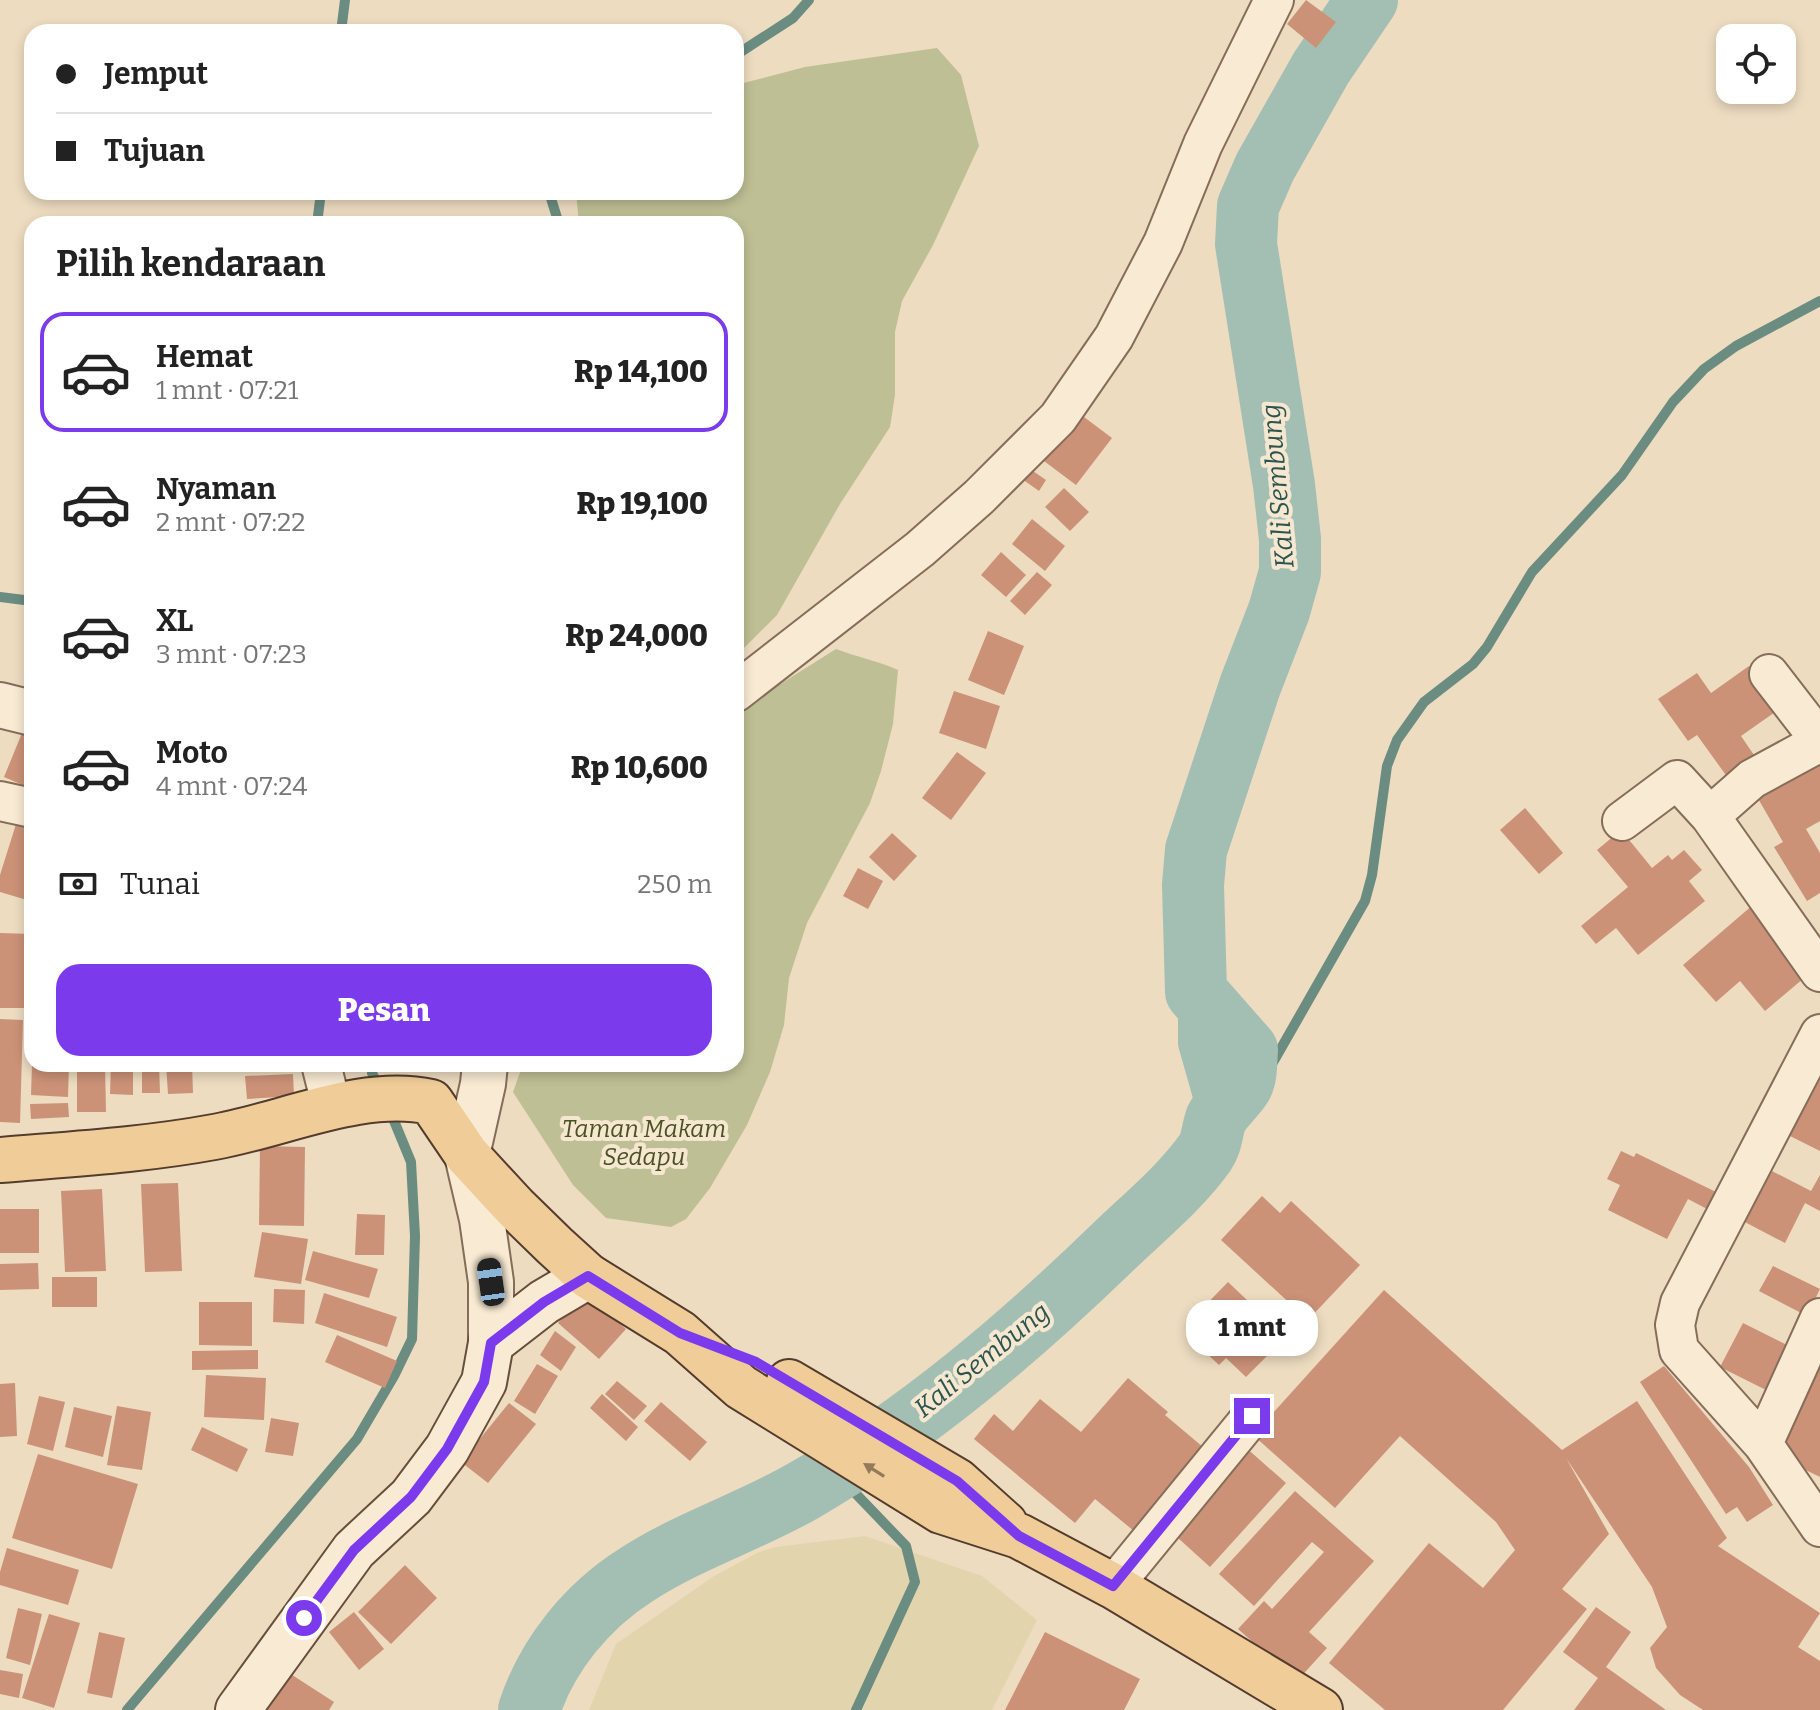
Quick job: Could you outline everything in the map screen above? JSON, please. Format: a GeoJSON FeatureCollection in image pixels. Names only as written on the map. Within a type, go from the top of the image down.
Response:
{"type":"FeatureCollection","features":[{"type":"Feature","properties":{"kind":"main road"},"geometry":{"type":"LineString","coordinates":[[238,1710],[354,1550],[411,1497],[447,1449],[484,1382],[491,1343],[491,1282],[482,1219],[467,1155],[484,1072]]}},
{"type":"Feature","properties":{"kind":"main road"},"geometry":{"type":"LineString","coordinates":[[0,1160],[215,1137],[334,1107],[407,1097],[431,1102],[467,1155],[515,1207],[588,1276],[949,1496],[1113,1586],[1320,1710]]}},
{"type":"Feature","properties":{"kind":"main road"},"geometry":{"type":"LineString","coordinates":[[491,1343],[544,1302],[588,1276]]}},
{"type":"Feature","properties":{"kind":"street"},"geometry":{"type":"LineString","coordinates":[[744,686],[920,549],[979,497],[1058,418],[1114,337],[1163,243],[1203,144],[1274,0]]}},
{"type":"Feature","properties":{"kind":"street"},"geometry":{"type":"LineString","coordinates":[[1710,816],[1752,779],[1820,741],[1769,674]]}},
{"type":"Feature","properties":{"kind":"street"},"geometry":{"type":"LineString","coordinates":[[1622,821],[1677,780],[1710,816],[1820,972]]}},
{"type":"Feature","properties":{"kind":"street"},"geometry":{"type":"LineString","coordinates":[[0,801],[24,806]]}},
{"type":"Feature","properties":{"kind":"street"},"geometry":{"type":"LineString","coordinates":[[1820,1034],[1680,1303],[1675,1325],[1679,1350],[1763,1444],[1820,1527]]}},
{"type":"Feature","properties":{"kind":"street"},"geometry":{"type":"LineString","coordinates":[[323,1072],[334,1107]]}},
{"type":"Feature","properties":{"kind":"street"},"geometry":{"type":"LineString","coordinates":[[1763,1444],[1820,1318]]}},
{"type":"Feature","properties":{"kind":"street"},"geometry":{"type":"LineString","coordinates":[[1113,1586],[1252,1416]]}},
{"type":"Feature","properties":{"kind":"shaded area"},"geometry":{"type":"Polygon","coordinates":[[[865,1536],[982,1576],[1037,1620],[992,1710],[589,1710],[616,1644],[714,1576],[759,1552],[776,1547],[865,1536]]]}},
{"type":"Feature","properties":{"kind":"green space"},"geometry":{"type":"Polygon","coordinates":[[[937,48],[961,75],[979,146],[933,245],[902,301],[895,332],[895,395],[890,427],[840,504],[777,615],[744,648],[744,216],[578,216],[577,200],[744,200],[744,83],[805,67],[937,48]]]}},
{"type":"Feature","properties":{"kind":"green space","name":"Taman Makam Sedapu"},"geometry":{"type":"Polygon","coordinates":[[[836,649],[898,670],[893,724],[881,771],[870,803],[807,923],[789,978],[784,1025],[770,1072],[747,1125],[710,1188],[686,1219],[671,1227],[606,1218],[573,1185],[513,1092],[520,1072],[744,1072],[744,707],[836,649]]]}},
{"type":"Feature","properties":{"kind":"building"},"geometry":{"type":"Polygon","coordinates":[[[1306,0],[1336,22],[1316,48],[1287,24],[1306,0]]]}},
{"type":"Feature","properties":{"kind":"building"},"geometry":{"type":"Polygon","coordinates":[[[1080,414],[1112,438],[1076,485],[1044,461],[1080,414]]]}},
{"type":"Feature","properties":{"kind":"building"},"geometry":{"type":"Polygon","coordinates":[[[1030,469],[1046,480],[1039,491],[1022,479],[1030,469]]]}},
{"type":"Feature","properties":{"kind":"building"},"geometry":{"type":"Polygon","coordinates":[[[1064,488],[1089,512],[1070,531],[1045,507],[1064,488]]]}},
{"type":"Feature","properties":{"kind":"building"},"geometry":{"type":"Polygon","coordinates":[[[1032,519],[1065,546],[1045,571],[1012,544],[1032,519]]]}},
{"type":"Feature","properties":{"kind":"building"},"geometry":{"type":"Polygon","coordinates":[[[1001,552],[1026,575],[1006,597],[981,575],[1001,552]]]}},
{"type":"Feature","properties":{"kind":"building"},"geometry":{"type":"Polygon","coordinates":[[[1037,572],[1052,585],[1025,615],[1010,601],[1037,572]]]}},
{"type":"Feature","properties":{"kind":"building"},"geometry":{"type":"Polygon","coordinates":[[[988,631],[1024,646],[1004,695],[968,680],[988,631]]]}},
{"type":"Feature","properties":{"kind":"building"},"geometry":{"type":"Polygon","coordinates":[[[1749,666],[1778,710],[1741,736],[1756,758],[1728,778],[1697,735],[1688,741],[1658,699],[1697,673],[1711,693],[1749,666]]]}},
{"type":"Feature","properties":{"kind":"building"},"geometry":{"type":"Polygon","coordinates":[[[954,691],[1000,706],[986,749],[939,733],[954,691]]]}},
{"type":"Feature","properties":{"kind":"building"},"geometry":{"type":"Polygon","coordinates":[[[22,733],[24,786],[4,777],[22,733]]]}},
{"type":"Feature","properties":{"kind":"building"},"geometry":{"type":"Polygon","coordinates":[[[957,752],[986,773],[951,820],[922,798],[957,752]]]}},
{"type":"Feature","properties":{"kind":"building"},"geometry":{"type":"Polygon","coordinates":[[[1820,759],[1820,821],[1806,829],[1820,853],[1820,893],[1807,901],[1774,847],[1783,842],[1756,795],[1820,759]]]}},
{"type":"Feature","properties":{"kind":"building"},"geometry":{"type":"Polygon","coordinates":[[[1525,808],[1563,853],[1539,874],[1500,830],[1525,808]]]}},
{"type":"Feature","properties":{"kind":"building"},"geometry":{"type":"Polygon","coordinates":[[[17,821],[24,823],[24,899],[0,892],[0,875],[17,821]]]}},
{"type":"Feature","properties":{"kind":"building"},"geometry":{"type":"Polygon","coordinates":[[[1621,830],[1652,868],[1668,855],[1672,860],[1684,850],[1702,870],[1689,881],[1705,901],[1638,955],[1616,928],[1596,944],[1581,926],[1628,887],[1597,850],[1621,830]]]}},
{"type":"Feature","properties":{"kind":"building"},"geometry":{"type":"Polygon","coordinates":[[[892,833],[917,856],[894,881],[869,857],[892,833]]]}},
{"type":"Feature","properties":{"kind":"building"},"geometry":{"type":"Polygon","coordinates":[[[858,868],[883,881],[868,909],[843,896],[858,868]]]}},
{"type":"Feature","properties":{"kind":"building"},"geometry":{"type":"Polygon","coordinates":[[[1754,904],[1787,941],[1778,949],[1804,978],[1765,1011],[1740,981],[1716,1002],[1683,965],[1754,904]]]}},
{"type":"Feature","properties":{"kind":"building"},"geometry":{"type":"Polygon","coordinates":[[[0,933],[24,934],[24,1008],[0,1008],[0,933]]]}},
{"type":"Feature","properties":{"kind":"building"},"geometry":{"type":"Polygon","coordinates":[[[0,1019],[23,1020],[20,1123],[0,1122],[0,1019]]]}},
{"type":"Feature","properties":{"kind":"building"},"geometry":{"type":"Polygon","coordinates":[[[32,1072],[69,1072],[68,1097],[31,1095],[32,1072]]]}},
{"type":"Feature","properties":{"kind":"building"},"geometry":{"type":"Polygon","coordinates":[[[77,1072],[105,1072],[106,1112],[77,1112],[77,1072]]]}},
{"type":"Feature","properties":{"kind":"building"},"geometry":{"type":"Polygon","coordinates":[[[111,1072],[133,1072],[133,1095],[110,1094],[111,1072]]]}},
{"type":"Feature","properties":{"kind":"building"},"geometry":{"type":"Polygon","coordinates":[[[142,1072],[159,1072],[160,1093],[142,1093],[142,1072]]]}},
{"type":"Feature","properties":{"kind":"building"},"geometry":{"type":"Polygon","coordinates":[[[167,1072],[192,1072],[193,1093],[168,1094],[167,1072]]]}},
{"type":"Feature","properties":{"kind":"building"},"geometry":{"type":"Polygon","coordinates":[[[293,1074],[294,1096],[247,1099],[245,1076],[293,1074]]]}},
{"type":"Feature","properties":{"kind":"building"},"geometry":{"type":"Polygon","coordinates":[[[1816,1077],[1820,1080],[1820,1151],[1786,1134],[1816,1077]]]}},
{"type":"Feature","properties":{"kind":"building"},"geometry":{"type":"Polygon","coordinates":[[[68,1103],[69,1117],[31,1119],[30,1104],[68,1103]]]}},
{"type":"Feature","properties":{"kind":"building"},"geometry":{"type":"Polygon","coordinates":[[[260,1146],[305,1147],[304,1226],[259,1225],[260,1146]]]}},
{"type":"Feature","properties":{"kind":"building"},"geometry":{"type":"Polygon","coordinates":[[[1621,1151],[1634,1157],[1636,1153],[1716,1192],[1707,1209],[1688,1199],[1667,1239],[1608,1210],[1620,1185],[1607,1179],[1621,1151]]]}},
{"type":"Feature","properties":{"kind":"building"},"geometry":{"type":"Polygon","coordinates":[[[1768,1169],[1811,1191],[1820,1175],[1820,1211],[1805,1203],[1785,1243],[1741,1220],[1768,1169]]]}},
{"type":"Feature","properties":{"kind":"building"},"geometry":{"type":"Polygon","coordinates":[[[178,1183],[182,1271],[145,1272],[141,1184],[178,1183]]]}},
{"type":"Feature","properties":{"kind":"building"},"geometry":{"type":"Polygon","coordinates":[[[102,1189],[106,1271],[65,1272],[61,1191],[102,1189]]]}},
{"type":"Feature","properties":{"kind":"building"},"geometry":{"type":"Polygon","coordinates":[[[1262,1196],[1280,1213],[1291,1201],[1360,1265],[1308,1320],[1221,1240],[1262,1196]]]}},
{"type":"Feature","properties":{"kind":"building"},"geometry":{"type":"Polygon","coordinates":[[[0,1209],[39,1209],[39,1253],[0,1253],[0,1209]]]}},
{"type":"Feature","properties":{"kind":"building"},"geometry":{"type":"Polygon","coordinates":[[[357,1214],[385,1215],[384,1255],[355,1255],[357,1214]]]}},
{"type":"Feature","properties":{"kind":"building"},"geometry":{"type":"Polygon","coordinates":[[[262,1232],[308,1239],[301,1284],[254,1277],[262,1232]]]}},
{"type":"Feature","properties":{"kind":"building"},"geometry":{"type":"Polygon","coordinates":[[[313,1251],[378,1269],[369,1298],[305,1280],[313,1251]]]}},
{"type":"Feature","properties":{"kind":"building"},"geometry":{"type":"Polygon","coordinates":[[[38,1263],[39,1289],[0,1290],[0,1264],[38,1263]]]}},
{"type":"Feature","properties":{"kind":"building"},"geometry":{"type":"Polygon","coordinates":[[[1773,1266],[1820,1289],[1807,1316],[1759,1291],[1773,1266]]]}},
{"type":"Feature","properties":{"kind":"building"},"geometry":{"type":"Polygon","coordinates":[[[52,1277],[97,1277],[97,1307],[52,1307],[52,1277]]]}},
{"type":"Feature","properties":{"kind":"building"},"geometry":{"type":"Polygon","coordinates":[[[1228,1282],[1286,1337],[1246,1377],[1226,1358],[1219,1365],[1191,1339],[1198,1331],[1189,1322],[1228,1282]]]}},
{"type":"Feature","properties":{"kind":"building"},"geometry":{"type":"Polygon","coordinates":[[[274,1289],[305,1290],[304,1324],[273,1322],[274,1289]]]}},
{"type":"Feature","properties":{"kind":"building"},"geometry":{"type":"Polygon","coordinates":[[[1384,1290],[1562,1450],[1637,1401],[1727,1538],[1718,1546],[1820,1613],[1798,1647],[1820,1661],[1820,1710],[1703,1710],[1680,1695],[1656,1668],[1650,1648],[1667,1627],[1652,1587],[1566,1458],[1609,1534],[1562,1589],[1587,1609],[1503,1710],[1385,1710],[1329,1663],[1429,1543],[1483,1588],[1515,1550],[1496,1522],[1400,1436],[1335,1508],[1253,1435],[1384,1290]]]}},
{"type":"Feature","properties":{"kind":"building"},"geometry":{"type":"Polygon","coordinates":[[[324,1293],[397,1317],[387,1347],[315,1323],[324,1293]]]}},
{"type":"Feature","properties":{"kind":"building"},"geometry":{"type":"Polygon","coordinates":[[[584,1293],[626,1329],[599,1359],[558,1323],[584,1293]]]}},
{"type":"Feature","properties":{"kind":"building"},"geometry":{"type":"Polygon","coordinates":[[[199,1302],[252,1302],[252,1346],[199,1345],[199,1302]]]}},
{"type":"Feature","properties":{"kind":"building"},"geometry":{"type":"Polygon","coordinates":[[[1743,1323],[1791,1347],[1768,1391],[1720,1367],[1743,1323]]]}},
{"type":"Feature","properties":{"kind":"building"},"geometry":{"type":"Polygon","coordinates":[[[555,1331],[576,1347],[561,1371],[540,1355],[555,1331]]]}},
{"type":"Feature","properties":{"kind":"building"},"geometry":{"type":"Polygon","coordinates":[[[337,1335],[397,1361],[385,1388],[325,1362],[337,1335]]]}},
{"type":"Feature","properties":{"kind":"building"},"geometry":{"type":"Polygon","coordinates":[[[258,1350],[258,1369],[192,1370],[192,1351],[258,1350]]]}},
{"type":"Feature","properties":{"kind":"building"},"geometry":{"type":"Polygon","coordinates":[[[1820,1354],[1820,1477],[1771,1453],[1820,1354]]]}},
{"type":"Feature","properties":{"kind":"building"},"geometry":{"type":"Polygon","coordinates":[[[537,1364],[558,1376],[535,1414],[514,1401],[537,1364]]]}},
{"type":"Feature","properties":{"kind":"building"},"geometry":{"type":"Polygon","coordinates":[[[1664,1366],[1749,1467],[1773,1505],[1747,1522],[1737,1507],[1726,1514],[1640,1382],[1664,1366]]]}},
{"type":"Feature","properties":{"kind":"building"},"geometry":{"type":"Polygon","coordinates":[[[206,1375],[266,1378],[264,1420],[204,1417],[206,1375]]]}},
{"type":"Feature","properties":{"kind":"building"},"geometry":{"type":"Polygon","coordinates":[[[1128,1378],[1210,1453],[1140,1536],[1095,1499],[1075,1523],[974,1439],[994,1414],[1013,1431],[1040,1399],[1081,1432],[1128,1378]]]}},
{"type":"Feature","properties":{"kind":"building"},"geometry":{"type":"Polygon","coordinates":[[[617,1381],[647,1406],[634,1420],[605,1394],[617,1381]]]}},
{"type":"Feature","properties":{"kind":"building"},"geometry":{"type":"Polygon","coordinates":[[[15,1383],[17,1436],[0,1437],[0,1384],[15,1383]]]}},
{"type":"Feature","properties":{"kind":"building"},"geometry":{"type":"Polygon","coordinates":[[[602,1394],[638,1427],[626,1441],[590,1408],[602,1394]]]}},
{"type":"Feature","properties":{"kind":"building"},"geometry":{"type":"Polygon","coordinates":[[[39,1396],[65,1402],[53,1451],[27,1444],[39,1396]]]}},
{"type":"Feature","properties":{"kind":"building"},"geometry":{"type":"Polygon","coordinates":[[[661,1402],[707,1442],[690,1461],[644,1421],[661,1402]]]}},
{"type":"Feature","properties":{"kind":"building"},"geometry":{"type":"Polygon","coordinates":[[[509,1403],[536,1424],[488,1483],[461,1462],[509,1403]]]}},
{"type":"Feature","properties":{"kind":"building"},"geometry":{"type":"Polygon","coordinates":[[[117,1406],[151,1412],[142,1470],[107,1465],[117,1406]]]}},
{"type":"Feature","properties":{"kind":"building"},"geometry":{"type":"Polygon","coordinates":[[[74,1407],[112,1416],[103,1457],[65,1447],[74,1407]]]}},
{"type":"Feature","properties":{"kind":"building"},"geometry":{"type":"Polygon","coordinates":[[[271,1418],[299,1423],[293,1456],[265,1452],[271,1418]]]}},
{"type":"Feature","properties":{"kind":"building"},"geometry":{"type":"Polygon","coordinates":[[[202,1427],[248,1449],[237,1472],[191,1450],[202,1427]]]}},
{"type":"Feature","properties":{"kind":"building"},"geometry":{"type":"Polygon","coordinates":[[[1243,1445],[1286,1483],[1210,1567],[1167,1528],[1243,1445]]]}},
{"type":"Feature","properties":{"kind":"building"},"geometry":{"type":"Polygon","coordinates":[[[38,1454],[138,1484],[112,1569],[12,1538],[38,1454]]]}},
{"type":"Feature","properties":{"kind":"building"},"geometry":{"type":"Polygon","coordinates":[[[1295,1491],[1374,1561],[1309,1632],[1327,1648],[1297,1681],[1238,1629],[1264,1601],[1272,1609],[1324,1552],[1312,1542],[1254,1606],[1219,1574],[1295,1491]]]}},
{"type":"Feature","properties":{"kind":"building"},"geometry":{"type":"Polygon","coordinates":[[[7,1548],[79,1570],[68,1605],[0,1585],[0,1572],[7,1548]]]}},
{"type":"Feature","properties":{"kind":"building"},"geometry":{"type":"Polygon","coordinates":[[[405,1565],[437,1598],[391,1644],[358,1612],[405,1565]]]}},
{"type":"Feature","properties":{"kind":"building"},"geometry":{"type":"Polygon","coordinates":[[[1596,1607],[1631,1632],[1606,1667],[1666,1710],[1574,1710],[1598,1678],[1563,1652],[1596,1607]]]}},
{"type":"Feature","properties":{"kind":"building"},"geometry":{"type":"Polygon","coordinates":[[[18,1608],[42,1614],[30,1665],[6,1658],[18,1608]]]}},
{"type":"Feature","properties":{"kind":"building"},"geometry":{"type":"Polygon","coordinates":[[[354,1612],[384,1649],[359,1670],[329,1632],[354,1612]]]}},
{"type":"Feature","properties":{"kind":"building"},"geometry":{"type":"Polygon","coordinates":[[[49,1614],[80,1623],[54,1708],[22,1698],[49,1614]]]}},
{"type":"Feature","properties":{"kind":"building"},"geometry":{"type":"Polygon","coordinates":[[[99,1632],[125,1638],[112,1698],[87,1693],[99,1632]]]}},
{"type":"Feature","properties":{"kind":"building"},"geometry":{"type":"Polygon","coordinates":[[[1045,1632],[1140,1679],[1124,1710],[1005,1710],[1045,1632]]]}},
{"type":"Feature","properties":{"kind":"building"},"geometry":{"type":"Polygon","coordinates":[[[0,1670],[23,1674],[19,1698],[0,1694],[0,1670]]]}},
{"type":"Feature","properties":{"kind":"building"},"geometry":{"type":"Polygon","coordinates":[[[286,1671],[334,1702],[329,1710],[261,1710],[286,1671]]]}},
{"type":"Feature","properties":{"kind":"waterway"},"geometry":{"type":"LineString","coordinates":[[342,24],[345,0]]}},
{"type":"Feature","properties":{"kind":"waterway"},"geometry":{"type":"LineString","coordinates":[[744,50],[793,18],[809,0]]}},
{"type":"Feature","properties":{"kind":"waterway","name":"Kali Sembung"},"geometry":{"type":"LineString","coordinates":[[529,1710],[558,1651],[585,1617],[618,1587],[656,1563],[782,1502],[845,1465],[926,1409],[1040,1315],[1184,1179],[1207,1149],[1219,1114],[1242,1085],[1247,1050],[1196,992],[1193,885],[1196,850],[1290,572],[1284,485],[1246,244],[1248,206],[1265,167],[1321,68],[1367,0]]}},
{"type":"Feature","properties":{"kind":"waterway"},"geometry":{"type":"LineString","coordinates":[[318,216],[320,200]]}},
{"type":"Feature","properties":{"kind":"waterway"},"geometry":{"type":"LineString","coordinates":[[552,200],[556,216]]}},
{"type":"Feature","properties":{"kind":"waterway"},"geometry":{"type":"LineString","coordinates":[[1243,1083],[1257,1084],[1263,1080],[1365,901],[1372,875],[1387,766],[1397,740],[1424,702],[1473,664],[1487,647],[1532,572],[1622,475],[1673,402],[1704,369],[1736,346],[1820,301]]}},
{"type":"Feature","properties":{"kind":"waterway"},"geometry":{"type":"LineString","coordinates":[[0,597],[24,600]]}},
{"type":"Feature","properties":{"kind":"waterway","name":"Kali Sembung"},"geometry":{"type":"LineString","coordinates":[[1196,992],[1196,1043],[1217,1117]]}},
{"type":"Feature","properties":{"kind":"waterway"},"geometry":{"type":"LineString","coordinates":[[372,1072],[380,1089]]}},
{"type":"Feature","properties":{"kind":"waterway"},"geometry":{"type":"LineString","coordinates":[[127,1710],[357,1439],[412,1339],[415,1236],[411,1162],[390,1111]]}},
{"type":"Feature","properties":{"kind":"waterway"},"geometry":{"type":"LineString","coordinates":[[834,1471],[906,1546],[915,1582],[856,1710]]}},
{"type":"Feature","properties":{"kind":"route"},"geometry":{"type":"LineString","coordinates":[[304,1618],[354,1550],[411,1497],[447,1449],[484,1382],[491,1343],[544,1302],[588,1276],[680,1333],[756,1362],[957,1481],[1019,1536],[1113,1586],[1252,1416]]}}]}
